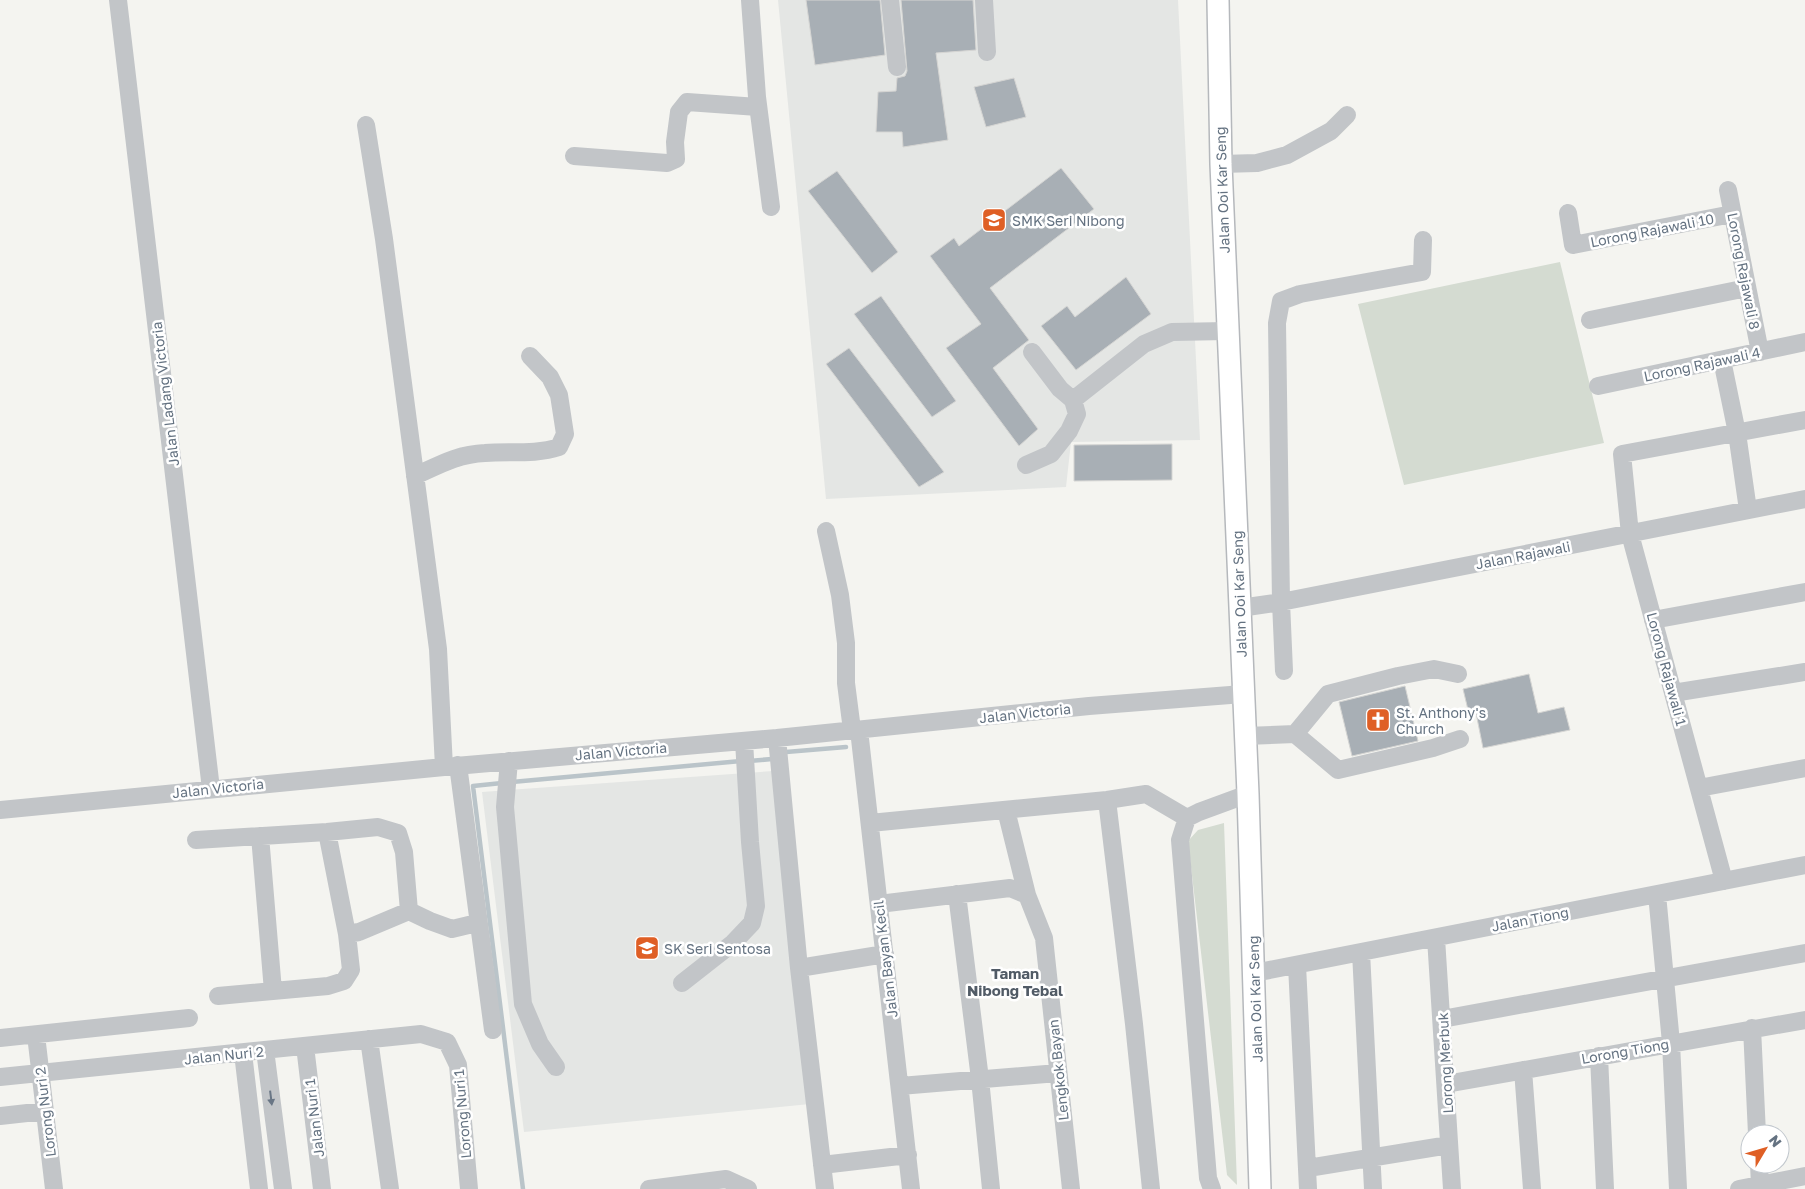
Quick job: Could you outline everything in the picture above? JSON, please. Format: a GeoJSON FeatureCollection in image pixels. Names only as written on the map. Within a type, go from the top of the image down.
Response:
{"type":"FeatureCollection","features":[{"type":"Feature","properties":{"kind":"main road","name":"Jalan Ooi Kar Seng"},"geometry":{"type":"LineString","coordinates":[[1218,0],[1221,164],[1248,794],[1260,1189]]}},
{"type":"Feature","properties":{"kind":"street","name":"Jalan Ladang Victoria"},"geometry":{"type":"LineString","coordinates":[[118,0],[211,789]]}},
{"type":"Feature","properties":{"kind":"street"},"geometry":{"type":"LineString","coordinates":[[750,0],[758,107],[771,206]]}},
{"type":"Feature","properties":{"kind":"street"},"geometry":{"type":"LineString","coordinates":[[890,0],[897,67]]}},
{"type":"Feature","properties":{"kind":"street"},"geometry":{"type":"LineString","coordinates":[[984,0],[987,52]]}},
{"type":"Feature","properties":{"kind":"street"},"geometry":{"type":"LineString","coordinates":[[574,156],[667,163],[676,159],[675,142],[679,112],[687,102],[758,107]]}},
{"type":"Feature","properties":{"kind":"street"},"geometry":{"type":"LineString","coordinates":[[1221,164],[1257,163],[1287,155],[1331,131],[1347,115]]}},
{"type":"Feature","properties":{"kind":"street"},"geometry":{"type":"LineString","coordinates":[[366,125],[384,239],[438,649],[451,766],[478,923],[493,1030]]}},
{"type":"Feature","properties":{"kind":"street","name":"Lorong Rajawali 8"},"geometry":{"type":"LineString","coordinates":[[1728,190],[1760,352]]}},
{"type":"Feature","properties":{"kind":"street","name":"Lorong Rajawali 10"},"geometry":{"type":"LineString","coordinates":[[1568,213],[1573,245],[1732,214]]}},
{"type":"Feature","properties":{"kind":"street"},"geometry":{"type":"LineString","coordinates":[[1284,671],[1281,602],[1277,323],[1281,300],[1300,294],[1422,272],[1423,240]]}},
{"type":"Feature","properties":{"kind":"street"},"geometry":{"type":"LineString","coordinates":[[1590,320],[1747,288]]}},
{"type":"Feature","properties":{"kind":"street"},"geometry":{"type":"LineString","coordinates":[[1073,400],[1144,344],[1172,332],[1227,332]]}},
{"type":"Feature","properties":{"kind":"street","name":"Lorong Rajawali 4"},"geometry":{"type":"LineString","coordinates":[[1598,386],[1805,342]]}},
{"type":"Feature","properties":{"kind":"street"},"geometry":{"type":"LineString","coordinates":[[1026,466],[1051,454],[1069,431],[1077,414],[1073,400],[1060,389],[1032,352]]}},
{"type":"Feature","properties":{"kind":"street"},"geometry":{"type":"LineString","coordinates":[[415,476],[457,457],[483,453],[540,452],[558,447],[565,434],[559,395],[550,377],[530,356]]}},
{"type":"Feature","properties":{"kind":"street"},"geometry":{"type":"LineString","coordinates":[[1722,360],[1737,433],[1748,510]]}},
{"type":"Feature","properties":{"kind":"street"},"geometry":{"type":"LineString","coordinates":[[1737,433],[1805,420]]}},
{"type":"Feature","properties":{"kind":"street","name":"Lorong Rajawali 1"},"geometry":{"type":"LineString","coordinates":[[1724,881],[1630,534],[1622,454],[1737,433]]}},
{"type":"Feature","properties":{"kind":"street","name":"Jalan Rajawali"},"geometry":{"type":"LineString","coordinates":[[1240,608],[1281,602],[1805,499]]}},
{"type":"Feature","properties":{"kind":"street","name":"Jalan Bayan Kecil"},"geometry":{"type":"LineString","coordinates":[[826,531],[840,595],[846,643],[846,683],[856,730],[870,823],[911,1189]]}},
{"type":"Feature","properties":{"kind":"street"},"geometry":{"type":"LineString","coordinates":[[1654,620],[1805,592]]}},
{"type":"Feature","properties":{"kind":"street"},"geometry":{"type":"LineString","coordinates":[[1296,734],[1328,694],[1434,669],[1458,674]]}},
{"type":"Feature","properties":{"kind":"street"},"geometry":{"type":"LineString","coordinates":[[1673,693],[1805,672]]}},
{"type":"Feature","properties":{"kind":"street","name":"Jalan Victoria"},"geometry":{"type":"LineString","coordinates":[[0,810],[451,766],[508,775],[745,754],[777,738],[1089,706],[1243,694]]}},
{"type":"Feature","properties":{"kind":"street"},"geometry":{"type":"LineString","coordinates":[[1245,736],[1296,734],[1338,770],[1433,748],[1460,739]]}},
{"type":"Feature","properties":{"kind":"street"},"geometry":{"type":"LineString","coordinates":[[777,738],[799,968],[825,1189]]}},
{"type":"Feature","properties":{"kind":"street"},"geometry":{"type":"LineString","coordinates":[[682,983],[733,943],[752,923],[756,906],[745,754]]}},
{"type":"Feature","properties":{"kind":"street"},"geometry":{"type":"LineString","coordinates":[[1699,788],[1805,768]]}},
{"type":"Feature","properties":{"kind":"street"},"geometry":{"type":"LineString","coordinates":[[508,775],[505,807],[523,1004],[540,1044],[556,1067]]}},
{"type":"Feature","properties":{"kind":"street"},"geometry":{"type":"LineString","coordinates":[[870,823],[1106,800],[1146,794],[1187,818]]}},
{"type":"Feature","properties":{"kind":"street"},"geometry":{"type":"LineString","coordinates":[[1212,1189],[1208,1178],[1180,840],[1187,818],[1248,794]]}},
{"type":"Feature","properties":{"kind":"street"},"geometry":{"type":"LineString","coordinates":[[1106,800],[1134,1024],[1150,1189]]}},
{"type":"Feature","properties":{"kind":"street","name":"Lengkok Bayan"},"geometry":{"type":"LineString","coordinates":[[1006,810],[1026,895],[1044,938],[1071,1189]]}},
{"type":"Feature","properties":{"kind":"street"},"geometry":{"type":"LineString","coordinates":[[196,840],[378,827],[398,833],[404,852],[409,911]]}},
{"type":"Feature","properties":{"kind":"street"},"geometry":{"type":"LineString","coordinates":[[218,996],[328,986],[344,980],[351,970],[347,934],[327,832]]}},
{"type":"Feature","properties":{"kind":"street"},"geometry":{"type":"LineString","coordinates":[[260,836],[273,990]]}},
{"type":"Feature","properties":{"kind":"street","name":"Jalan Tiong"},"geometry":{"type":"LineString","coordinates":[[1254,973],[1805,865]]}},
{"type":"Feature","properties":{"kind":"street"},"geometry":{"type":"LineString","coordinates":[[879,904],[1010,888],[1026,895]]}},
{"type":"Feature","properties":{"kind":"street"},"geometry":{"type":"LineString","coordinates":[[957,894],[980,1079],[991,1189]]}},
{"type":"Feature","properties":{"kind":"street"},"geometry":{"type":"LineString","coordinates":[[1657,894],[1671,1043],[1678,1189]]}},
{"type":"Feature","properties":{"kind":"street"},"geometry":{"type":"LineString","coordinates":[[347,934],[359,932],[409,911],[452,929],[478,923]]}},
{"type":"Feature","properties":{"kind":"street","name":"Lorong Merbuk"},"geometry":{"type":"LineString","coordinates":[[1436,938],[1452,1189]]}},
{"type":"Feature","properties":{"kind":"street"},"geometry":{"type":"LineString","coordinates":[[1361,952],[1373,1189]]}},
{"type":"Feature","properties":{"kind":"street"},"geometry":{"type":"LineString","coordinates":[[1442,1019],[1805,953]]}},
{"type":"Feature","properties":{"kind":"street"},"geometry":{"type":"LineString","coordinates":[[799,968],[885,954]]}},
{"type":"Feature","properties":{"kind":"street"},"geometry":{"type":"LineString","coordinates":[[1297,965],[1308,1189]]}},
{"type":"Feature","properties":{"kind":"street"},"geometry":{"type":"LineString","coordinates":[[0,1038],[189,1018]]}},
{"type":"Feature","properties":{"kind":"street","name":"Lorong Tiong"},"geometry":{"type":"LineString","coordinates":[[1446,1084],[1805,1020]]}},
{"type":"Feature","properties":{"kind":"street"},"geometry":{"type":"LineString","coordinates":[[1752,1028],[1757,1124]]}},
{"type":"Feature","properties":{"kind":"street","name":"Lorong Nuri 2"},"geometry":{"type":"LineString","coordinates":[[36,1034],[54,1189]]}},
{"type":"Feature","properties":{"kind":"street","name":"Jalan Nuri 2"},"geometry":{"type":"LineString","coordinates":[[0,1077],[421,1034],[447,1042]]}},
{"type":"Feature","properties":{"kind":"street"},"geometry":{"type":"LineString","coordinates":[[369,1039],[390,1189]]}},
{"type":"Feature","properties":{"kind":"street","name":"Lorong Nuri 1"},"geometry":{"type":"LineString","coordinates":[[447,1042],[458,1065],[469,1189]]}},
{"type":"Feature","properties":{"kind":"street","name":"Jalan Nuri 1"},"geometry":{"type":"LineString","coordinates":[[305,1046],[322,1189]]}},
{"type":"Feature","properties":{"kind":"street"},"geometry":{"type":"LineString","coordinates":[[265,1050],[283,1189]]}},
{"type":"Feature","properties":{"kind":"street"},"geometry":{"type":"LineString","coordinates":[[243,1053],[259,1189]]}},
{"type":"Feature","properties":{"kind":"street"},"geometry":{"type":"LineString","coordinates":[[1599,1056],[1605,1189]]}},
{"type":"Feature","properties":{"kind":"street"},"geometry":{"type":"LineString","coordinates":[[1523,1070],[1532,1189]]}},
{"type":"Feature","properties":{"kind":"street"},"geometry":{"type":"LineString","coordinates":[[900,1086],[1058,1073]]}},
{"type":"Feature","properties":{"kind":"street"},"geometry":{"type":"LineString","coordinates":[[0,1116],[45,1111]]}},
{"type":"Feature","properties":{"kind":"street"},"geometry":{"type":"LineString","coordinates":[[1308,1168],[1450,1145]]}},
{"type":"Feature","properties":{"kind":"street"},"geometry":{"type":"LineString","coordinates":[[822,1165],[908,1155]]}},
{"type":"Feature","properties":{"kind":"street"},"geometry":{"type":"LineString","coordinates":[[1759,1174],[1760,1185]]}},
{"type":"Feature","properties":{"kind":"street"},"geometry":{"type":"LineString","coordinates":[[1739,1189],[1805,1176]]}},
{"type":"Feature","properties":{"kind":"street"},"geometry":{"type":"LineString","coordinates":[[649,1189],[679,1187],[726,1179],[748,1189]]}},
{"type":"Feature","properties":{"kind":"shaded area","name":"SMK Seri Nibong"},"geometry":{"type":"Polygon","coordinates":[[[778,0],[1178,0],[1200,440],[1071,442],[1066,487],[826,499],[778,0]]]}},
{"type":"Feature","properties":{"kind":"shaded area"},"geometry":{"type":"Polygon","coordinates":[[[1560,262],[1604,443],[1404,485],[1358,304],[1560,262]]]}},
{"type":"Feature","properties":{"kind":"shaded area","name":"SK Seri Sentosa"},"geometry":{"type":"Polygon","coordinates":[[[773,771],[810,1104],[524,1132],[482,792],[773,771]]]}},
{"type":"Feature","properties":{"kind":"shaded area"},"geometry":{"type":"Polygon","coordinates":[[[1224,823],[1237,1185],[1227,1175],[1188,841],[1198,830],[1224,823]]]}},
{"type":"Feature","properties":{"kind":"building"},"geometry":{"type":"Polygon","coordinates":[[[806,0],[880,0],[885,55],[815,65],[806,0]]]}},
{"type":"Feature","properties":{"kind":"building"},"geometry":{"type":"Polygon","coordinates":[[[901,0],[973,0],[976,50],[936,53],[948,140],[903,147],[902,132],[876,132],[878,92],[896,91],[897,78],[905,76],[907,71],[901,0]]]}},
{"type":"Feature","properties":{"kind":"building"},"geometry":{"type":"Polygon","coordinates":[[[1014,78],[1026,117],[986,127],[974,87],[1014,78]]]}},
{"type":"Feature","properties":{"kind":"building"},"geometry":{"type":"Polygon","coordinates":[[[1061,168],[1094,209],[990,288],[1029,340],[993,368],[1038,429],[1019,446],[946,348],[981,324],[930,256],[954,238],[959,246],[1061,168]]]}},
{"type":"Feature","properties":{"kind":"building"},"geometry":{"type":"Polygon","coordinates":[[[837,171],[898,252],[872,273],[808,191],[837,171]]]}},
{"type":"Feature","properties":{"kind":"building"},"geometry":{"type":"Polygon","coordinates":[[[1126,277],[1151,314],[1076,370],[1041,326],[1067,306],[1075,317],[1126,277]]]}},
{"type":"Feature","properties":{"kind":"building"},"geometry":{"type":"Polygon","coordinates":[[[881,296],[956,401],[932,417],[854,314],[881,296]]]}},
{"type":"Feature","properties":{"kind":"building"},"geometry":{"type":"Polygon","coordinates":[[[849,348],[944,472],[919,487],[826,364],[849,348]]]}},
{"type":"Feature","properties":{"kind":"building"},"geometry":{"type":"Polygon","coordinates":[[[1172,444],[1172,480],[1074,481],[1074,445],[1172,444]]]}},
{"type":"Feature","properties":{"kind":"building"},"geometry":{"type":"Polygon","coordinates":[[[1529,674],[1538,713],[1564,707],[1570,730],[1483,748],[1476,713],[1469,714],[1463,689],[1529,674]]]}},
{"type":"Feature","properties":{"kind":"building","name":"St. Anthony's Church"},"geometry":{"type":"Polygon","coordinates":[[[1405,686],[1418,741],[1352,756],[1339,702],[1405,686]]]}},
{"type":"Feature","properties":{"kind":"waterway"},"geometry":{"type":"LineString","coordinates":[[786,752],[846,747]]}},
{"type":"Feature","properties":{"kind":"waterway"},"geometry":{"type":"LineString","coordinates":[[749,761],[772,759]]}},
{"type":"Feature","properties":{"kind":"waterway"},"geometry":{"type":"LineString","coordinates":[[512,782],[741,761]]}},
{"type":"Feature","properties":{"kind":"waterway"},"geometry":{"type":"LineString","coordinates":[[502,783],[473,786],[523,1189]]}},
{"type":"Feature","properties":{"kind":"place","name":"SMK Seri Nibong"},"geometry":{"type":"Point","coordinates":[994,220]}},
{"type":"Feature","properties":{"kind":"place","name":"St. Anthony's Church"},"geometry":{"type":"Point","coordinates":[1378,720]}},
{"type":"Feature","properties":{"kind":"place","name":"SK Seri Sentosa"},"geometry":{"type":"Point","coordinates":[647,948]}},
{"type":"Feature","properties":{"kind":"district","name":"Taman Nibong Tebal"},"geometry":{"type":"Point","coordinates":[1015,982]}}]}
